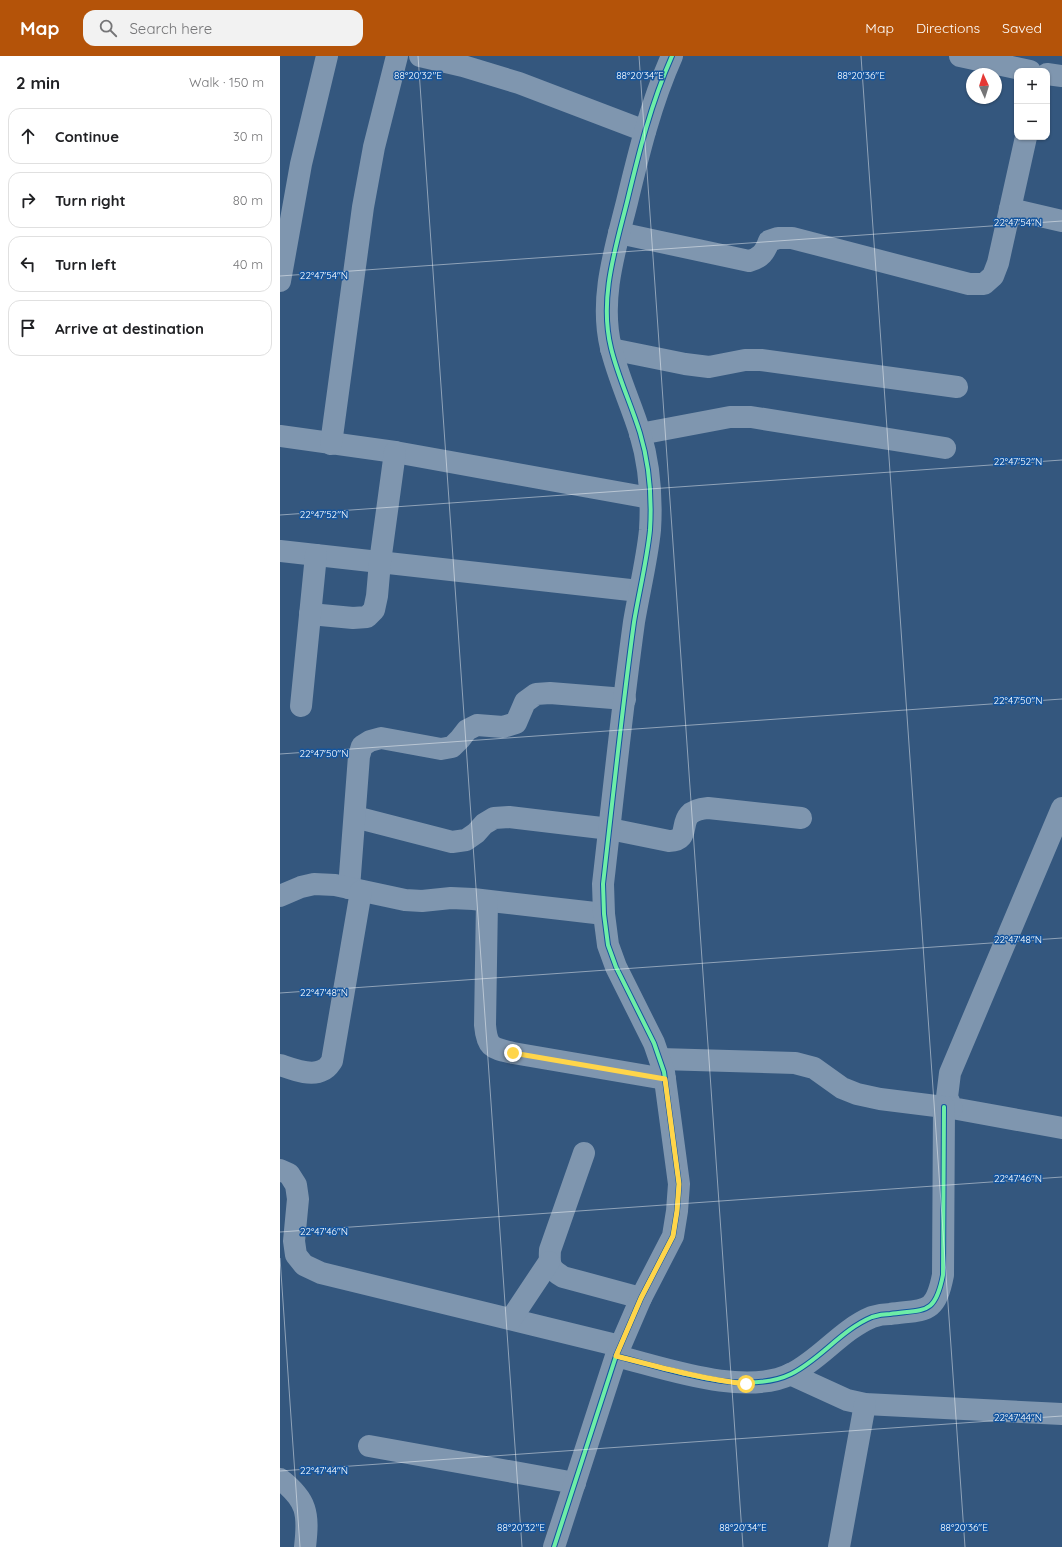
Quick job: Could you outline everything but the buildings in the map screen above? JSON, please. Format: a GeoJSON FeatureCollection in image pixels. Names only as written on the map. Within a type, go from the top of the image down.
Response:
{"type":"FeatureCollection","features":[{"type":"Feature","properties":{"kind":"street"},"geometry":{"type":"LineString","coordinates":[[280,281],[288,195],[301,164],[327,56]]}},
{"type":"Feature","properties":{"kind":"street"},"geometry":{"type":"LineString","coordinates":[[330,444],[363,207],[374,147],[396,56]]}},
{"type":"Feature","properties":{"kind":"street"},"geometry":{"type":"LineString","coordinates":[[420,56],[463,66],[520,83],[645,131]]}},
{"type":"Feature","properties":{"kind":"street"},"geometry":{"type":"LineString","coordinates":[[554,1547],[618,1351],[641,1298],[673,1236],[677,1211],[679,1184],[662,1069],[654,1043],[616,967],[608,945],[604,914],[603,884],[639,592],[650,530],[650,498],[647,463],[640,434],[611,349],[606,322],[607,290],[619,233],[645,131],[662,79],[672,56]]}},
{"type":"Feature","properties":{"kind":"street"},"geometry":{"type":"LineString","coordinates":[[960,56],[1016,68]]}},
{"type":"Feature","properties":{"kind":"street"},"geometry":{"type":"LineString","coordinates":[[1050,74],[1062,76]]}},
{"type":"Feature","properties":{"kind":"street"},"geometry":{"type":"LineString","coordinates":[[619,233],[749,261],[758,259],[764,252],[769,241],[778,238],[792,238],[969,284],[984,284],[993,276],[998,263],[1025,140]]}},
{"type":"Feature","properties":{"kind":"street"},"geometry":{"type":"LineString","coordinates":[[1010,209],[1062,221]]}},
{"type":"Feature","properties":{"kind":"street"},"geometry":{"type":"LineString","coordinates":[[611,349],[685,364],[709,367],[745,360],[761,360],[957,387]]}},
{"type":"Feature","properties":{"kind":"street"},"geometry":{"type":"LineString","coordinates":[[640,434],[730,417],[751,417],[946,448]]}},
{"type":"Feature","properties":{"kind":"street"},"geometry":{"type":"LineString","coordinates":[[280,436],[395,452],[650,498]]}},
{"type":"Feature","properties":{"kind":"street"},"geometry":{"type":"LineString","coordinates":[[310,614],[353,618],[367,617],[374,610],[378,596],[380,562],[395,452]]}},
{"type":"Feature","properties":{"kind":"street"},"geometry":{"type":"LineString","coordinates":[[280,551],[639,592]]}},
{"type":"Feature","properties":{"kind":"street"},"geometry":{"type":"LineString","coordinates":[[301,706],[316,555]]}},
{"type":"Feature","properties":{"kind":"street"},"geometry":{"type":"LineString","coordinates":[[280,1065],[313,1073],[324,1070],[332,1061],[355,889],[355,817],[362,746],[370,741],[381,738],[441,749],[452,747],[460,740],[467,730],[477,725],[504,727],[516,723],[525,702],[536,694],[550,693],[625,699]]}},
{"type":"Feature","properties":{"kind":"street"},"geometry":{"type":"LineString","coordinates":[[355,817],[452,842],[466,840],[476,833],[484,824],[494,818],[509,817],[610,829],[669,842],[676,841],[681,838],[690,812],[697,809],[708,808],[801,818]]}},
{"type":"Feature","properties":{"kind":"street"},"geometry":{"type":"LineString","coordinates":[[280,1170],[289,1174],[296,1185],[298,1199],[294,1241],[296,1255],[304,1265],[322,1273],[511,1319],[721,1381],[746,1384],[769,1381],[790,1374],[810,1362],[856,1324],[874,1316],[920,1310],[932,1305],[940,1292],[943,1275],[948,1107],[947,1097],[950,1073],[1062,808]]}},
{"type":"Feature","properties":{"kind":"street"},"geometry":{"type":"LineString","coordinates":[[280,896],[301,887],[314,884],[335,885],[405,900],[422,901],[451,898],[604,914]]}},
{"type":"Feature","properties":{"kind":"street"},"geometry":{"type":"LineString","coordinates":[[487,901],[485,1025],[486,1038],[494,1048],[513,1053],[662,1069],[795,1063],[814,1068],[842,1088],[857,1094],[880,1099],[948,1107],[1062,1128]]}},
{"type":"Feature","properties":{"kind":"street"},"geometry":{"type":"LineString","coordinates":[[584,1153],[550,1250],[549,1262],[553,1271],[563,1277],[641,1298]]}},
{"type":"Feature","properties":{"kind":"street"},"geometry":{"type":"LineString","coordinates":[[511,1319],[549,1262]]}},
{"type":"Feature","properties":{"kind":"street"},"geometry":{"type":"LineString","coordinates":[[790,1374],[847,1400],[865,1404],[1062,1414]]}},
{"type":"Feature","properties":{"kind":"street"},"geometry":{"type":"LineString","coordinates":[[840,1547],[865,1404]]}},
{"type":"Feature","properties":{"kind":"street"},"geometry":{"type":"LineString","coordinates":[[370,1446],[575,1483]]}},
{"type":"Feature","properties":{"kind":"street"},"geometry":{"type":"LineString","coordinates":[[280,1479],[294,1489],[303,1502],[307,1517],[305,1547]]}},
{"type":"Feature","properties":{"kind":"cycle path"},"geometry":{"type":"LineString","coordinates":[[554,1547],[616,1356],[641,1298],[673,1236],[677,1211],[679,1184],[664,1072],[654,1043],[616,967],[608,945],[604,914],[603,884],[634,622],[647,553],[651,518],[646,456],[640,433],[611,348],[608,330],[608,293],[614,256],[641,146],[658,92],[672,56]]}},
{"type":"Feature","properties":{"kind":"cycle path"},"geometry":{"type":"LineString","coordinates":[[616,1356],[681,1373],[728,1382],[751,1383],[772,1380],[791,1374],[802,1368],[850,1329],[872,1317],[927,1308],[932,1304],[936,1297],[943,1275],[944,1107]]}},
{"type":"Feature","properties":{"kind":"route"},"geometry":{"type":"LineString","coordinates":[[513,1053],[665,1079],[679,1184],[673,1236],[628,1325],[616,1356],[695,1376],[746,1384]]}}]}
